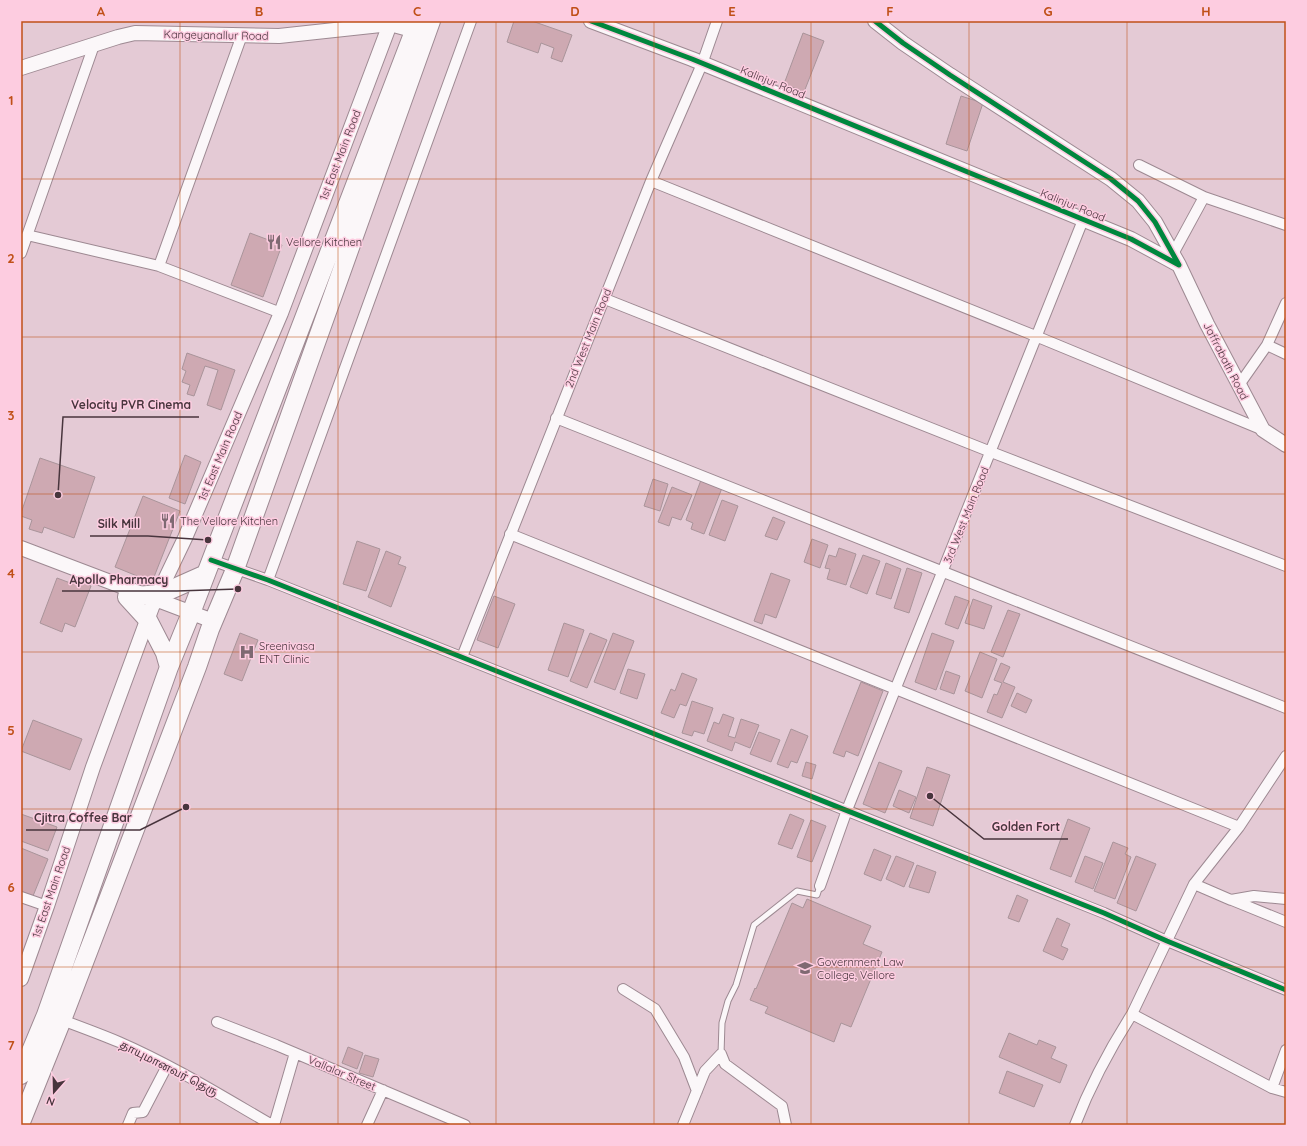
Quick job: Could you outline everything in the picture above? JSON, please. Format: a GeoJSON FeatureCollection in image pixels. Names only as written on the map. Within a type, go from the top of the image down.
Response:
{"type":"FeatureCollection","features":[{"type":"Feature","properties":{"kind":"highway"},"geometry":{"type":"LineString","coordinates":[[21,1075],[49,1008],[169,667],[423,26]]}},
{"type":"Feature","properties":{"kind":"highway"},"geometry":{"type":"LineString","coordinates":[[21,1122],[62,1020],[235,568],[423,26]]}},
{"type":"Feature","properties":{"kind":"highway"},"geometry":{"type":"LineString","coordinates":[[169,667],[147,602],[208,567]]}},
{"type":"Feature","properties":{"kind":"street"},"geometry":{"type":"LineString","coordinates":[[268,580],[471,21]]}},
{"type":"Feature","properties":{"kind":"street","name":"Kalinjur Road"},"geometry":{"type":"LineString","coordinates":[[591,21],[702,64],[1131,239],[1176,259]]}},
{"type":"Feature","properties":{"kind":"street","name":"2nd West Main Road"},"geometry":{"type":"LineString","coordinates":[[462,657],[651,181],[702,64],[717,21]]}},
{"type":"Feature","properties":{"kind":"street"},"geometry":{"type":"LineString","coordinates":[[875,21],[903,43],[950,75],[1111,179],[1138,201],[1155,222],[1176,259]]}},
{"type":"Feature","properties":{"kind":"street","name":"Kangeyanallur Road"},"geometry":{"type":"LineString","coordinates":[[21,68],[118,36],[134,33],[279,36],[390,24],[423,26]]}},
{"type":"Feature","properties":{"kind":"street","name":"1st East Main Road"},"geometry":{"type":"LineString","coordinates":[[21,979],[47,906],[147,602],[185,538],[281,313],[390,24]]}},
{"type":"Feature","properties":{"kind":"street"},"geometry":{"type":"LineString","coordinates":[[159,266],[242,35]]}},
{"type":"Feature","properties":{"kind":"street"},"geometry":{"type":"LineString","coordinates":[[21,253],[94,45]]}},
{"type":"Feature","properties":{"kind":"street"},"geometry":{"type":"LineString","coordinates":[[1139,165],[1204,197],[1286,226]]}},
{"type":"Feature","properties":{"kind":"street"},"geometry":{"type":"LineString","coordinates":[[651,181],[1038,337],[1262,430],[1286,445]]}},
{"type":"Feature","properties":{"kind":"street"},"geometry":{"type":"LineString","coordinates":[[1176,259],[1204,197]]}},
{"type":"Feature","properties":{"kind":"street","name":"3rd West Main Road"},"geometry":{"type":"LineString","coordinates":[[820,886],[847,810],[1084,220]]}},
{"type":"Feature","properties":{"kind":"street"},"geometry":{"type":"LineString","coordinates":[[27,235],[159,266],[281,313]]}},
{"type":"Feature","properties":{"kind":"street","name":"Jaffrabath Road"},"geometry":{"type":"LineString","coordinates":[[1176,259],[1262,430]]}},
{"type":"Feature","properties":{"kind":"street"},"geometry":{"type":"LineString","coordinates":[[605,299],[991,452],[1286,566]]}},
{"type":"Feature","properties":{"kind":"street"},"geometry":{"type":"LineString","coordinates":[[1239,385],[1267,345],[1286,303]]}},
{"type":"Feature","properties":{"kind":"street"},"geometry":{"type":"LineString","coordinates":[[1267,345],[1286,354]]}},
{"type":"Feature","properties":{"kind":"street"},"geometry":{"type":"LineString","coordinates":[[556,418],[1286,708]]}},
{"type":"Feature","properties":{"kind":"street"},"geometry":{"type":"LineString","coordinates":[[510,534],[1239,827]]}},
{"type":"Feature","properties":{"kind":"street"},"geometry":{"type":"LineString","coordinates":[[21,548],[147,602]]}},
{"type":"Feature","properties":{"kind":"street"},"geometry":{"type":"LineString","coordinates":[[21,555],[212,625]]}},
{"type":"Feature","properties":{"kind":"street"},"geometry":{"type":"LineString","coordinates":[[208,567],[235,568],[268,580],[1104,913],[1167,941],[1286,990]]}},
{"type":"Feature","properties":{"kind":"street"},"geometry":{"type":"LineString","coordinates":[[1075,1125],[1098,1071],[1132,1014],[1194,884],[1239,827],[1286,756]]}},
{"type":"Feature","properties":{"kind":"street"},"geometry":{"type":"LineString","coordinates":[[1194,884],[1286,922]]}},
{"type":"Feature","properties":{"kind":"street"},"geometry":{"type":"LineString","coordinates":[[1231,900],[1254,896],[1286,899]]}},
{"type":"Feature","properties":{"kind":"street"},"geometry":{"type":"LineString","coordinates":[[21,897],[47,906]]}},
{"type":"Feature","properties":{"kind":"street"},"geometry":{"type":"LineString","coordinates":[[623,989],[655,1009],[684,1057],[697,1091]]}},
{"type":"Feature","properties":{"kind":"street"},"geometry":{"type":"LineString","coordinates":[[1132,1014],[1272,1088],[1286,1092]]}},
{"type":"Feature","properties":{"kind":"street","name":"தாயுமானவர் தெரு"},"geometry":{"type":"LineString","coordinates":[[62,1020],[119,1042],[194,1080],[273,1125]]}},
{"type":"Feature","properties":{"kind":"street","name":"Vallalar Street"},"geometry":{"type":"LineString","coordinates":[[217,1022],[296,1053],[465,1125]]}},
{"type":"Feature","properties":{"kind":"street"},"geometry":{"type":"LineString","coordinates":[[1272,1088],[1286,1050]]}},
{"type":"Feature","properties":{"kind":"street"},"geometry":{"type":"LineString","coordinates":[[273,1125],[296,1053]]}},
{"type":"Feature","properties":{"kind":"street"},"geometry":{"type":"LineString","coordinates":[[683,1125],[705,1071],[721,1054],[725,1064],[782,1106],[786,1125]]}},
{"type":"Feature","properties":{"kind":"street"},"geometry":{"type":"LineString","coordinates":[[128,1125],[133,1113],[143,1112],[167,1066]]}},
{"type":"Feature","properties":{"kind":"street"},"geometry":{"type":"LineString","coordinates":[[367,1125],[384,1090]]}},
{"type":"Feature","properties":{"kind":"lane"},"geometry":{"type":"LineString","coordinates":[[721,1054],[722,1023],[728,1001],[736,986],[754,925],[797,891],[817,895],[820,886]]}},
{"type":"Feature","properties":{"kind":"building"},"geometry":{"type":"Polygon","coordinates":[[[514,21],[532,21],[572,35],[562,62],[551,58],[554,48],[541,43],[538,53],[507,42],[514,21]]]}},
{"type":"Feature","properties":{"kind":"building"},"geometry":{"type":"Polygon","coordinates":[[[803,33],[824,41],[804,92],[784,84],[803,33]]]}},
{"type":"Feature","properties":{"kind":"building"},"geometry":{"type":"Polygon","coordinates":[[[961,96],[983,103],[967,151],[946,144],[961,96]]]}},
{"type":"Feature","properties":{"kind":"building"},"geometry":{"type":"Polygon","coordinates":[[[250,233],[282,245],[263,297],[231,285],[250,233]]]}},
{"type":"Feature","properties":{"kind":"building"},"geometry":{"type":"Polygon","coordinates":[[[187,353],[235,370],[221,410],[207,405],[218,370],[205,366],[194,396],[187,394],[190,385],[182,382],[186,371],[182,369],[187,353]]]}},
{"type":"Feature","properties":{"kind":"building"},"geometry":{"type":"Polygon","coordinates":[[[185,455],[201,462],[185,504],[169,498],[185,455]]]}},
{"type":"Feature","properties":{"kind":"building"},"geometry":{"type":"Polygon","coordinates":[[[40,458],[95,477],[74,538],[44,527],[42,533],[29,529],[32,520],[21,516],[40,458]]]}},
{"type":"Feature","properties":{"kind":"building"},"geometry":{"type":"Polygon","coordinates":[[[653,479],[668,484],[660,511],[644,506],[653,479]]]}},
{"type":"Feature","properties":{"kind":"building"},"geometry":{"type":"Polygon","coordinates":[[[701,480],[722,488],[704,534],[691,529],[693,523],[686,520],[701,480]]]}},
{"type":"Feature","properties":{"kind":"building"},"geometry":{"type":"Polygon","coordinates":[[[672,487],[692,495],[681,520],[672,517],[669,526],[658,522],[672,487]]]}},
{"type":"Feature","properties":{"kind":"building"},"geometry":{"type":"Polygon","coordinates":[[[143,496],[180,511],[152,582],[115,567],[143,496]]]}},
{"type":"Feature","properties":{"kind":"building"},"geometry":{"type":"Polygon","coordinates":[[[722,500],[738,506],[725,541],[709,535],[722,500]]]}},
{"type":"Feature","properties":{"kind":"building"},"geometry":{"type":"Polygon","coordinates":[[[773,517],[785,522],[777,540],[765,536],[773,517]]]}},
{"type":"Feature","properties":{"kind":"building"},"geometry":{"type":"Polygon","coordinates":[[[812,539],[828,545],[820,568],[804,562],[812,539]]]}},
{"type":"Feature","properties":{"kind":"building"},"geometry":{"type":"Polygon","coordinates":[[[357,541],[380,549],[366,591],[343,584],[357,541]]]}},
{"type":"Feature","properties":{"kind":"building"},"geometry":{"type":"Polygon","coordinates":[[[839,548],[856,554],[846,585],[827,579],[830,569],[825,568],[829,555],[836,557],[839,548]]]}},
{"type":"Feature","properties":{"kind":"building"},"geometry":{"type":"Polygon","coordinates":[[[386,551],[401,557],[398,564],[406,567],[391,607],[368,597],[386,551]]]}},
{"type":"Feature","properties":{"kind":"building"},"geometry":{"type":"Polygon","coordinates":[[[863,555],[880,561],[867,594],[850,587],[863,555]]]}},
{"type":"Feature","properties":{"kind":"building"},"geometry":{"type":"Polygon","coordinates":[[[886,563],[901,569],[891,599],[876,594],[886,563]]]}},
{"type":"Feature","properties":{"kind":"building"},"geometry":{"type":"Polygon","coordinates":[[[907,568],[922,573],[909,613],[894,608],[907,568]]]}},
{"type":"Feature","properties":{"kind":"building"},"geometry":{"type":"Polygon","coordinates":[[[771,573],[790,580],[776,618],[765,614],[762,624],[754,621],[771,573]]]}},
{"type":"Feature","properties":{"kind":"building"},"geometry":{"type":"Polygon","coordinates":[[[57,578],[73,584],[75,579],[91,586],[75,627],[65,623],[62,632],[40,623],[57,578]]]}},
{"type":"Feature","properties":{"kind":"building"},"geometry":{"type":"Polygon","coordinates":[[[494,596],[515,604],[498,648],[477,640],[494,596]]]}},
{"type":"Feature","properties":{"kind":"building"},"geometry":{"type":"Polygon","coordinates":[[[955,596],[969,601],[958,629],[945,624],[955,596]]]}},
{"type":"Feature","properties":{"kind":"building"},"geometry":{"type":"Polygon","coordinates":[[[973,599],[992,606],[984,629],[965,623],[973,599]]]}},
{"type":"Feature","properties":{"kind":"building"},"geometry":{"type":"Polygon","coordinates":[[[1008,610],[1020,614],[1003,657],[991,652],[1008,610]]]}},
{"type":"Feature","properties":{"kind":"building"},"geometry":{"type":"Polygon","coordinates":[[[564,623],[584,630],[568,677],[548,670],[564,623]]]}},
{"type":"Feature","properties":{"kind":"building"},"geometry":{"type":"Polygon","coordinates":[[[240,633],[258,640],[242,681],[224,674],[240,633]]]}},
{"type":"Feature","properties":{"kind":"building"},"geometry":{"type":"Polygon","coordinates":[[[590,633],[607,640],[587,688],[570,681],[590,633]]]}},
{"type":"Feature","properties":{"kind":"building"},"geometry":{"type":"Polygon","coordinates":[[[613,633],[634,641],[615,690],[594,682],[613,633]]]}},
{"type":"Feature","properties":{"kind":"building"},"geometry":{"type":"Polygon","coordinates":[[[932,633],[954,641],[936,690],[915,682],[932,633]]]}},
{"type":"Feature","properties":{"kind":"building"},"geometry":{"type":"Polygon","coordinates":[[[980,652],[997,659],[982,698],[965,691],[980,652]]]}},
{"type":"Feature","properties":{"kind":"building"},"geometry":{"type":"Polygon","coordinates":[[[1001,663],[1010,667],[1003,682],[1015,687],[1002,718],[987,712],[994,694],[997,695],[1002,683],[994,680],[1001,663]]]}},
{"type":"Feature","properties":{"kind":"building"},"geometry":{"type":"Polygon","coordinates":[[[628,669],[645,674],[637,699],[620,693],[628,669]]]}},
{"type":"Feature","properties":{"kind":"building"},"geometry":{"type":"Polygon","coordinates":[[[946,671],[960,676],[954,694],[940,689],[946,671]]]}},
{"type":"Feature","properties":{"kind":"building"},"geometry":{"type":"Polygon","coordinates":[[[682,673],[697,679],[686,706],[680,704],[674,718],[661,713],[671,689],[675,691],[682,673]]]}},
{"type":"Feature","properties":{"kind":"building"},"geometry":{"type":"Polygon","coordinates":[[[861,682],[883,691],[858,756],[846,751],[844,757],[833,753],[861,682]]]}},
{"type":"Feature","properties":{"kind":"building"},"geometry":{"type":"Polygon","coordinates":[[[1017,693],[1032,700],[1026,713],[1011,706],[1017,693]]]}},
{"type":"Feature","properties":{"kind":"building"},"geometry":{"type":"Polygon","coordinates":[[[692,701],[713,708],[704,734],[694,731],[692,736],[682,733],[692,701]]]}},
{"type":"Feature","properties":{"kind":"building"},"geometry":{"type":"Polygon","coordinates":[[[723,714],[734,718],[728,736],[735,738],[741,719],[759,725],[750,748],[735,742],[732,751],[707,741],[714,722],[719,724],[723,714]]]}},
{"type":"Feature","properties":{"kind":"building"},"geometry":{"type":"Polygon","coordinates":[[[33,720],[82,739],[70,770],[21,751],[33,720]]]}},
{"type":"Feature","properties":{"kind":"building"},"geometry":{"type":"Polygon","coordinates":[[[791,729],[808,736],[797,763],[791,761],[788,768],[777,764],[791,729]]]}},
{"type":"Feature","properties":{"kind":"building"},"geometry":{"type":"Polygon","coordinates":[[[759,732],[780,740],[771,762],[750,754],[759,732]]]}},
{"type":"Feature","properties":{"kind":"building"},"geometry":{"type":"Polygon","coordinates":[[[806,762],[816,765],[812,779],[802,776],[806,762]]]}},
{"type":"Feature","properties":{"kind":"building"},"geometry":{"type":"Polygon","coordinates":[[[879,762],[902,771],[885,813],[863,804],[879,762]]]}},
{"type":"Feature","properties":{"kind":"building"},"geometry":{"type":"Polygon","coordinates":[[[927,767],[950,775],[933,826],[910,818],[927,767]]]}},
{"type":"Feature","properties":{"kind":"building"},"geometry":{"type":"Polygon","coordinates":[[[899,790],[916,797],[909,813],[893,806],[899,790]]]}},
{"type":"Feature","properties":{"kind":"building"},"geometry":{"type":"Polygon","coordinates":[[[21,814],[57,827],[48,851],[21,841],[21,814]]]}},
{"type":"Feature","properties":{"kind":"building"},"geometry":{"type":"Polygon","coordinates":[[[790,814],[804,820],[792,849],[778,844],[790,814]]]}},
{"type":"Feature","properties":{"kind":"building"},"geometry":{"type":"Polygon","coordinates":[[[1068,819],[1090,828],[1071,877],[1050,869],[1068,819]]]}},
{"type":"Feature","properties":{"kind":"building"},"geometry":{"type":"Polygon","coordinates":[[[811,820],[826,826],[812,862],[797,857],[811,820]]]}},
{"type":"Feature","properties":{"kind":"building"},"geometry":{"type":"Polygon","coordinates":[[[1113,842],[1128,848],[1125,854],[1131,857],[1115,899],[1094,891],[1113,842]]]}},
{"type":"Feature","properties":{"kind":"building"},"geometry":{"type":"Polygon","coordinates":[[[21,848],[48,859],[33,896],[21,892],[21,848]]]}},
{"type":"Feature","properties":{"kind":"building"},"geometry":{"type":"Polygon","coordinates":[[[874,849],[891,856],[881,881],[864,874],[874,849]]]}},
{"type":"Feature","properties":{"kind":"building"},"geometry":{"type":"Polygon","coordinates":[[[896,856],[914,863],[904,887],[886,879],[896,856]]]}},
{"type":"Feature","properties":{"kind":"building"},"geometry":{"type":"Polygon","coordinates":[[[1085,856],[1103,863],[1093,889],[1075,882],[1085,856]]]}},
{"type":"Feature","properties":{"kind":"building"},"geometry":{"type":"Polygon","coordinates":[[[1136,856],[1156,864],[1136,911],[1117,903],[1136,856]]]}},
{"type":"Feature","properties":{"kind":"building"},"geometry":{"type":"Polygon","coordinates":[[[917,865],[936,872],[929,893],[909,887],[917,865]]]}},
{"type":"Feature","properties":{"kind":"building"},"geometry":{"type":"Polygon","coordinates":[[[1017,895],[1028,900],[1019,922],[1008,918],[1017,895]]]}},
{"type":"Feature","properties":{"kind":"building"},"geometry":{"type":"Polygon","coordinates":[[[807,899],[871,926],[863,944],[882,952],[851,1027],[841,1023],[834,1042],[765,1013],[768,1007],[750,1000],[792,903],[803,908],[807,899]]]}},
{"type":"Feature","properties":{"kind":"building"},"geometry":{"type":"Polygon","coordinates":[[[1057,918],[1070,924],[1061,946],[1068,949],[1063,960],[1043,951],[1057,918]]]}},
{"type":"Feature","properties":{"kind":"building"},"geometry":{"type":"Polygon","coordinates":[[[1009,1033],[1037,1045],[1039,1040],[1056,1047],[1051,1058],[1067,1065],[1060,1083],[999,1057],[1009,1033]]]}},
{"type":"Feature","properties":{"kind":"building"},"geometry":{"type":"Polygon","coordinates":[[[348,1047],[363,1053],[357,1069],[342,1063],[348,1047]]]}},
{"type":"Feature","properties":{"kind":"building"},"geometry":{"type":"Polygon","coordinates":[[[365,1055],[379,1059],[373,1077],[359,1073],[365,1055]]]}},
{"type":"Feature","properties":{"kind":"building"},"geometry":{"type":"Polygon","coordinates":[[[1007,1071],[1043,1085],[1034,1107],[999,1093],[1007,1071]]]}},
{"type":"Feature","properties":{"kind":"cycle path"},"geometry":{"type":"LineString","coordinates":[[591,21],[692,59],[1131,239],[1179,265],[1155,222],[1138,201],[1111,179],[950,75],[903,43],[875,21]]}},
{"type":"Feature","properties":{"kind":"cycle path"},"geometry":{"type":"LineString","coordinates":[[211,560],[268,580],[1104,913],[1167,941],[1286,990]]}},
{"type":"Feature","properties":{"kind":"place","name":"Vellore Kitchen"},"geometry":{"type":"Point","coordinates":[274,242]}},
{"type":"Feature","properties":{"kind":"place","name":"Velocity PVR Cinema"},"geometry":{"type":"Point","coordinates":[58,495]}},
{"type":"Feature","properties":{"kind":"place","name":"The Vellore Kitchen"},"geometry":{"type":"Point","coordinates":[168,521]}},
{"type":"Feature","properties":{"kind":"place","name":"Silk Mill"},"geometry":{"type":"Point","coordinates":[208,540]}},
{"type":"Feature","properties":{"kind":"place","name":"Apollo Pharmacy"},"geometry":{"type":"Point","coordinates":[238,589]}},
{"type":"Feature","properties":{"kind":"place","name":"Sreenivasa ENT Clinic"},"geometry":{"type":"Point","coordinates":[247,652]}},
{"type":"Feature","properties":{"kind":"place","name":"Golden Fort"},"geometry":{"type":"Point","coordinates":[930,796]}},
{"type":"Feature","properties":{"kind":"place","name":"Cjitra Coffee Bar"},"geometry":{"type":"Point","coordinates":[186,807]}},
{"type":"Feature","properties":{"kind":"place","name":"Government Law College, Vellore"},"geometry":{"type":"Point","coordinates":[805,968]}}]}
